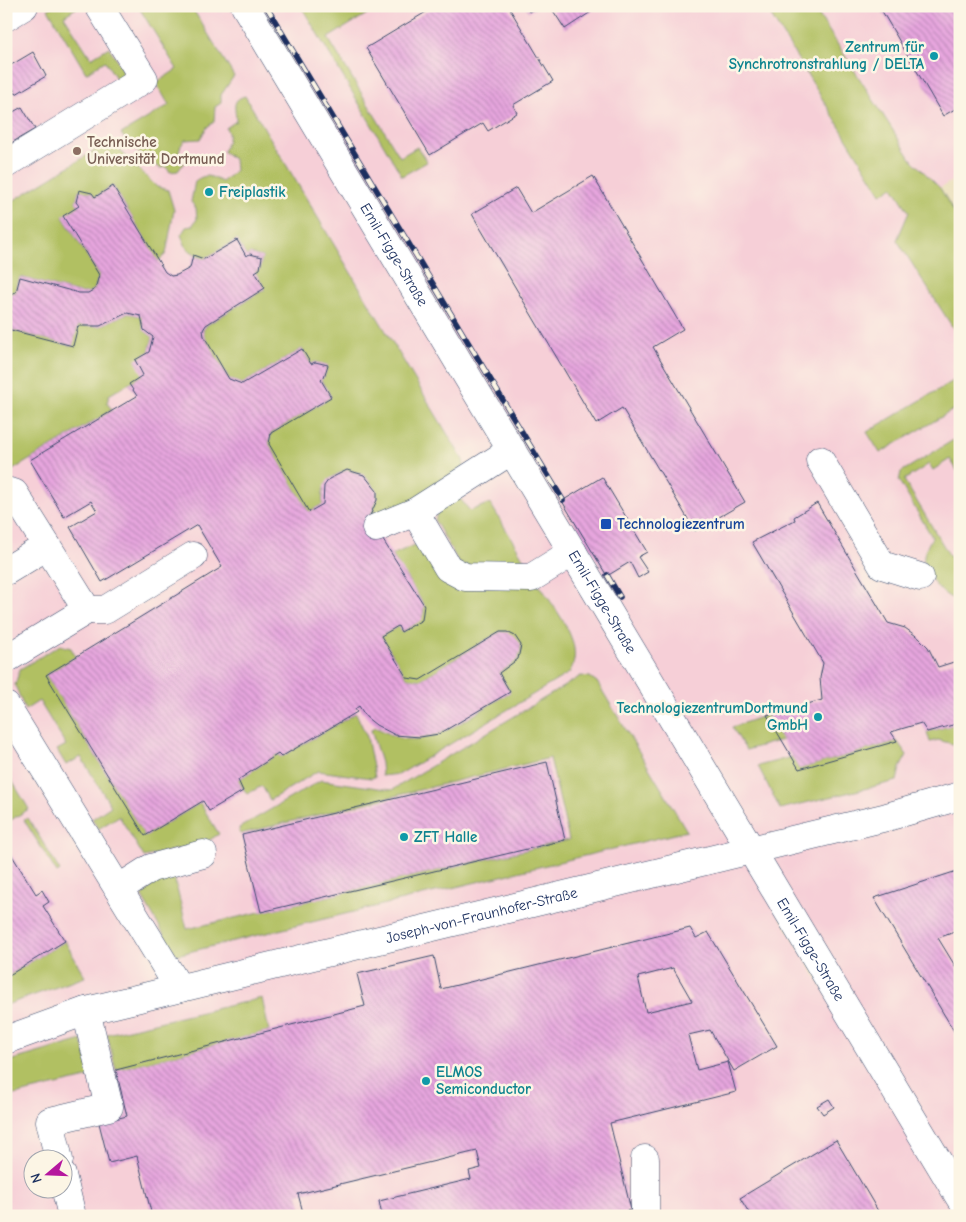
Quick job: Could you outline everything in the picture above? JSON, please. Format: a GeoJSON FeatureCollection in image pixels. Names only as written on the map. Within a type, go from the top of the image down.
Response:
{"type":"FeatureCollection","features":[{"type":"Feature","properties":{"kind":"street"},"geometry":{"type":"LineString","coordinates":[[6,17],[24,6]]}},
{"type":"Feature","properties":{"kind":"street"},"geometry":{"type":"LineString","coordinates":[[6,164],[144,79],[99,6]]}},
{"type":"Feature","properties":{"kind":"street","name":"Emil-Figge-Straße"},"geometry":{"type":"LineString","coordinates":[[245,6],[960,1198]]}},
{"type":"Feature","properties":{"kind":"street"},"geometry":{"type":"LineString","coordinates":[[376,528],[415,512],[512,450]]}},
{"type":"Feature","properties":{"kind":"street"},"geometry":{"type":"LineString","coordinates":[[820,460],[882,565],[920,577]]}},
{"type":"Feature","properties":{"kind":"street"},"geometry":{"type":"LineString","coordinates":[[6,491],[14,494],[86,610]]}},
{"type":"Feature","properties":{"kind":"street"},"geometry":{"type":"LineString","coordinates":[[415,512],[448,568],[465,577],[531,578],[573,552]]}},
{"type":"Feature","properties":{"kind":"street"},"geometry":{"type":"LineString","coordinates":[[6,571],[47,546]]}},
{"type":"Feature","properties":{"kind":"street"},"geometry":{"type":"LineString","coordinates":[[6,659],[86,610],[105,610],[193,556]]}},
{"type":"Feature","properties":{"kind":"street"},"geometry":{"type":"LineString","coordinates":[[6,706],[179,988]]}},
{"type":"Feature","properties":{"kind":"street","name":"Joseph-von-Fraunhofer-Straße"},"geometry":{"type":"LineString","coordinates":[[6,1040],[86,1011],[887,817],[960,796]]}},
{"type":"Feature","properties":{"kind":"street"},"geometry":{"type":"LineString","coordinates":[[118,889],[151,868],[203,854]]}},
{"type":"Feature","properties":{"kind":"street"},"geometry":{"type":"LineString","coordinates":[[57,1150],[50,1121],[109,1107],[86,1011]]}},
{"type":"Feature","properties":{"kind":"street"},"geometry":{"type":"LineString","coordinates":[[645,1159],[645,1216]]}},
{"type":"Feature","properties":{"kind":"street"},"geometry":{"type":"LineString","coordinates":[[68,1200],[72,1216]]}},
{"type":"Feature","properties":{"kind":"shaded area"},"geometry":{"type":"Polygon","coordinates":[[[6,6],[960,6],[960,176],[940,188],[960,221],[960,1177],[733,839],[960,1216],[6,1216],[6,6]]]}},
{"type":"Feature","properties":{"kind":"green space"},"geometry":{"type":"Polygon","coordinates":[[[53,6],[79,6],[64,16],[91,58],[109,47],[123,70],[122,77],[117,80],[105,61],[86,73],[48,9],[53,6]]]}},
{"type":"Feature","properties":{"kind":"green space"},"geometry":{"type":"Polygon","coordinates":[[[138,6],[191,6],[234,76],[221,95],[221,103],[215,107],[214,122],[207,127],[200,139],[185,140],[181,146],[179,154],[184,163],[178,171],[170,172],[166,167],[160,168],[139,153],[121,134],[169,105],[156,83],[177,69],[138,6]]]}},
{"type":"Feature","properties":{"kind":"green space"},"geometry":{"type":"Polygon","coordinates":[[[301,6],[374,6],[375,9],[328,38],[400,157],[417,147],[427,162],[402,176],[301,6]]]}},
{"type":"Feature","properties":{"kind":"green space"},"geometry":{"type":"Polygon","coordinates":[[[765,6],[813,6],[912,160],[940,188],[960,222],[960,339],[897,240],[909,212],[893,187],[881,194],[765,6]]]}},
{"type":"Feature","properties":{"kind":"green space"},"geometry":{"type":"Polygon","coordinates":[[[245,96],[463,460],[464,466],[389,519],[369,518],[375,502],[373,487],[364,476],[347,470],[331,478],[323,492],[323,504],[309,512],[269,444],[271,433],[331,397],[321,380],[324,377],[327,365],[315,362],[311,364],[302,349],[242,384],[229,379],[204,336],[203,330],[207,325],[265,289],[255,272],[260,269],[262,257],[250,254],[246,256],[237,240],[204,259],[187,249],[181,235],[186,227],[192,226],[197,219],[196,208],[191,202],[195,181],[208,176],[222,182],[235,171],[234,159],[223,152],[228,137],[226,128],[236,121],[235,109],[237,100],[245,96]]]}},
{"type":"Feature","properties":{"kind":"green space"},"geometry":{"type":"Polygon","coordinates":[[[112,140],[127,158],[157,187],[168,190],[174,210],[166,254],[158,261],[113,186],[95,197],[92,193],[79,190],[76,202],[79,206],[63,217],[99,275],[95,289],[88,293],[79,293],[20,277],[16,292],[6,295],[6,205],[112,140]]]}},
{"type":"Feature","properties":{"kind":"green space"},"geometry":{"type":"Polygon","coordinates":[[[6,309],[11,311],[8,329],[72,346],[78,326],[100,326],[127,313],[141,316],[144,330],[153,337],[143,375],[109,395],[107,403],[112,410],[6,474],[6,309]]]}},
{"type":"Feature","properties":{"kind":"green space"},"geometry":{"type":"Polygon","coordinates":[[[960,377],[960,406],[880,453],[867,432],[960,377]]]}},
{"type":"Feature","properties":{"kind":"green space"},"geometry":{"type":"Polygon","coordinates":[[[960,436],[960,475],[950,459],[933,470],[929,464],[904,480],[960,573],[960,600],[953,599],[940,590],[934,584],[926,569],[924,555],[932,537],[899,481],[901,472],[960,436]]]}},
{"type":"Feature","properties":{"kind":"green space"},"geometry":{"type":"Polygon","coordinates":[[[458,496],[470,511],[490,503],[528,566],[463,570],[435,521],[437,512],[458,496]]]}},
{"type":"Feature","properties":{"kind":"green space"},"geometry":{"type":"Polygon","coordinates":[[[414,545],[422,545],[435,556],[538,585],[542,588],[568,629],[574,651],[574,662],[569,673],[400,774],[382,776],[381,763],[371,730],[374,727],[394,736],[406,739],[419,739],[433,736],[460,723],[510,692],[499,673],[514,663],[518,658],[521,648],[514,637],[500,632],[420,680],[407,678],[381,636],[398,626],[401,632],[418,622],[423,615],[424,605],[392,555],[414,545]]]}},
{"type":"Feature","properties":{"kind":"green space"},"geometry":{"type":"Polygon","coordinates":[[[60,645],[71,648],[76,657],[46,675],[145,836],[200,803],[219,834],[205,843],[144,857],[119,816],[98,829],[92,819],[111,806],[81,757],[66,765],[57,750],[66,745],[39,701],[25,710],[15,685],[20,669],[60,645]]]}},
{"type":"Feature","properties":{"kind":"green space"},"geometry":{"type":"Polygon","coordinates":[[[581,676],[590,677],[597,682],[687,831],[176,955],[142,897],[160,876],[173,873],[187,929],[569,840],[550,758],[240,834],[239,828],[321,780],[392,790],[581,676]]]}},
{"type":"Feature","properties":{"kind":"green space"},"geometry":{"type":"Polygon","coordinates":[[[356,713],[367,737],[375,777],[318,771],[270,800],[262,786],[247,794],[238,780],[278,754],[281,757],[356,713]]]}},
{"type":"Feature","properties":{"kind":"green space"},"geometry":{"type":"Polygon","coordinates":[[[767,715],[782,740],[746,750],[732,727],[767,715]]]}},
{"type":"Feature","properties":{"kind":"green space"},"geometry":{"type":"Polygon","coordinates":[[[960,723],[960,746],[938,740],[930,742],[927,732],[960,723]]]}},
{"type":"Feature","properties":{"kind":"green space"},"geometry":{"type":"Polygon","coordinates":[[[897,741],[907,755],[900,768],[897,781],[780,809],[758,766],[792,757],[799,769],[897,741]]]}},
{"type":"Feature","properties":{"kind":"green space"},"geometry":{"type":"Polygon","coordinates":[[[6,771],[29,809],[6,823],[6,771]]]}},
{"type":"Feature","properties":{"kind":"green space"},"geometry":{"type":"Polygon","coordinates":[[[28,818],[60,871],[57,873],[24,820],[28,818]]]}},
{"type":"Feature","properties":{"kind":"green space"},"geometry":{"type":"Polygon","coordinates":[[[65,941],[85,977],[6,1005],[6,977],[65,941]]]}},
{"type":"Feature","properties":{"kind":"green space"},"geometry":{"type":"Polygon","coordinates":[[[262,998],[269,1031],[116,1070],[107,1034],[262,998]]]}},
{"type":"Feature","properties":{"kind":"green space"},"geometry":{"type":"Polygon","coordinates":[[[82,1040],[91,1077],[6,1097],[6,1062],[82,1040]]]}},
{"type":"Feature","properties":{"kind":"building"},"geometry":{"type":"Polygon","coordinates":[[[436,6],[508,6],[553,81],[513,105],[517,113],[488,131],[483,123],[430,155],[366,48],[436,6]]]}},
{"type":"Feature","properties":{"kind":"building"},"geometry":{"type":"Polygon","coordinates":[[[525,6],[538,6],[529,12],[525,6]]]}},
{"type":"Feature","properties":{"kind":"building"},"geometry":{"type":"Polygon","coordinates":[[[550,6],[600,6],[565,29],[550,6]]]}},
{"type":"Feature","properties":{"kind":"building","name":"Zentrum für Synchrotronstrahlung / DELTA"},"geometry":{"type":"Polygon","coordinates":[[[879,6],[960,6],[960,106],[943,116],[879,6]]]}},
{"type":"Feature","properties":{"kind":"building"},"geometry":{"type":"Polygon","coordinates":[[[33,52],[46,76],[16,94],[6,77],[6,68],[33,52]]]}},
{"type":"Feature","properties":{"kind":"building"},"geometry":{"type":"Polygon","coordinates":[[[6,86],[12,96],[6,100],[6,86]]]}},
{"type":"Feature","properties":{"kind":"building"},"geometry":{"type":"Polygon","coordinates":[[[22,107],[35,129],[6,146],[6,116],[22,107]]]}},
{"type":"Feature","properties":{"kind":"building"},"geometry":{"type":"Polygon","coordinates":[[[593,176],[683,329],[653,347],[745,502],[695,531],[622,408],[596,424],[472,214],[516,188],[531,213],[593,176]]]}},
{"type":"Feature","properties":{"kind":"building"},"geometry":{"type":"Polygon","coordinates":[[[113,186],[165,272],[171,276],[190,268],[193,255],[204,259],[237,240],[246,256],[250,254],[262,257],[260,269],[255,272],[265,288],[206,325],[203,330],[204,336],[229,379],[242,384],[302,349],[311,364],[315,362],[328,365],[321,380],[331,397],[271,433],[269,444],[309,512],[323,504],[324,486],[329,479],[347,470],[364,475],[377,491],[377,500],[369,518],[424,605],[422,620],[401,632],[398,626],[381,636],[407,678],[420,680],[500,632],[507,632],[515,636],[521,645],[518,659],[499,673],[510,692],[439,734],[420,737],[395,735],[376,725],[366,717],[359,706],[355,709],[357,712],[281,757],[278,754],[238,780],[243,791],[209,811],[203,801],[145,836],[46,675],[222,567],[197,525],[102,582],[70,527],[97,511],[91,501],[64,517],[30,460],[137,396],[129,384],[143,375],[135,360],[149,352],[153,337],[144,330],[141,316],[127,313],[100,326],[78,326],[73,346],[7,329],[11,311],[6,309],[6,295],[16,292],[20,277],[79,293],[88,293],[95,289],[99,275],[63,216],[79,206],[76,202],[79,190],[92,193],[95,197],[113,186]]]}},
{"type":"Feature","properties":{"kind":"building"},"geometry":{"type":"Polygon","coordinates":[[[602,477],[647,552],[638,557],[648,572],[638,578],[630,562],[607,576],[562,501],[602,477]]]}},
{"type":"Feature","properties":{"kind":"building"},"geometry":{"type":"Polygon","coordinates":[[[817,503],[888,623],[905,628],[919,638],[928,647],[938,667],[960,660],[960,723],[927,732],[921,723],[891,732],[897,741],[799,769],[767,715],[822,700],[820,678],[823,663],[752,542],[795,520],[794,517],[817,503]]]}},
{"type":"Feature","properties":{"kind":"building","name":"ZFT Halle"},"geometry":{"type":"Polygon","coordinates":[[[547,762],[565,840],[261,912],[242,835],[547,762]]]}},
{"type":"Feature","properties":{"kind":"building"},"geometry":{"type":"Polygon","coordinates":[[[6,846],[36,894],[42,890],[49,902],[43,906],[65,941],[6,977],[6,846]]]}},
{"type":"Feature","properties":{"kind":"building"},"geometry":{"type":"Polygon","coordinates":[[[960,870],[960,930],[938,938],[960,974],[960,1041],[874,898],[960,870]]]}},
{"type":"Feature","properties":{"kind":"building","name":"ELMOS Semiconductor"},"geometry":{"type":"Polygon","coordinates":[[[690,928],[696,938],[708,932],[777,1046],[734,1071],[710,1030],[688,1035],[697,1070],[728,1062],[736,1092],[610,1123],[631,1210],[626,1211],[627,1216],[382,1216],[379,1201],[471,1179],[469,1171],[481,1168],[477,1151],[298,1194],[304,1216],[152,1216],[137,1156],[109,1163],[99,1123],[127,1116],[116,1070],[365,1006],[357,974],[434,956],[441,989],[690,928]],[[673,968],[638,977],[646,1012],[692,1001],[673,968]]]}},
{"type":"Feature","properties":{"kind":"building"},"geometry":{"type":"Polygon","coordinates":[[[829,1099],[834,1107],[823,1114],[817,1106],[829,1099]]]}},
{"type":"Feature","properties":{"kind":"building"},"geometry":{"type":"Polygon","coordinates":[[[836,1140],[881,1216],[751,1216],[740,1198],[836,1140]]]}},
{"type":"Feature","properties":{"kind":"railway"},"geometry":{"type":"LineString","coordinates":[[266,6],[563,500]]}},
{"type":"Feature","properties":{"kind":"railway"},"geometry":{"type":"LineString","coordinates":[[607,575],[620,597]]}},
{"type":"Feature","properties":{"kind":"place","name":"Zentrum für Synchrotronstrahlung / DELTA"},"geometry":{"type":"Point","coordinates":[934,56]}},
{"type":"Feature","properties":{"kind":"place","name":"Technische Universität Dortmund"},"geometry":{"type":"Point","coordinates":[77,151]}},
{"type":"Feature","properties":{"kind":"place","name":"Freiplastik"},"geometry":{"type":"Point","coordinates":[209,192]}},
{"type":"Feature","properties":{"kind":"place","name":"Technologiezentrum"},"geometry":{"type":"Point","coordinates":[606,524]}},
{"type":"Feature","properties":{"kind":"place","name":"TechnologiezentrumDortmund GmbH"},"geometry":{"type":"Point","coordinates":[818,717]}},
{"type":"Feature","properties":{"kind":"place","name":"ZFT Halle"},"geometry":{"type":"Point","coordinates":[404,837]}},
{"type":"Feature","properties":{"kind":"place","name":"ELMOS Semiconductor"},"geometry":{"type":"Point","coordinates":[426,1081]}}]}
